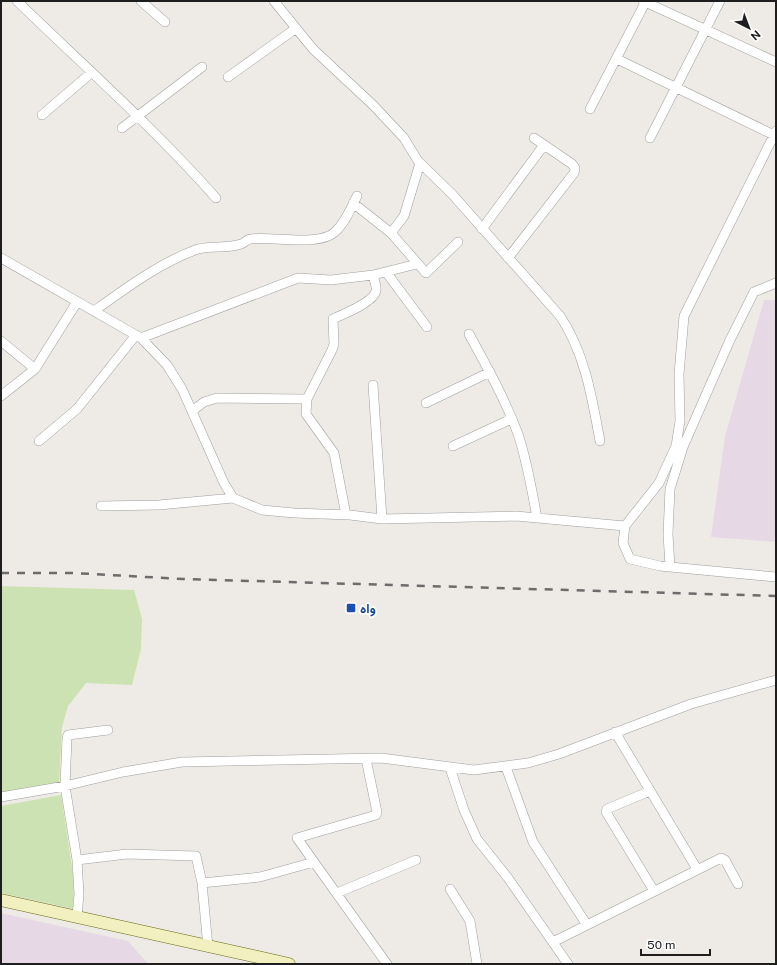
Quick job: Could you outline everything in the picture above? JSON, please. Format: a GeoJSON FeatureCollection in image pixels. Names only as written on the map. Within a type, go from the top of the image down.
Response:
{"type":"FeatureCollection","features":[{"type":"Feature","properties":{"kind":"main road"},"geometry":{"type":"LineString","coordinates":[[1,900],[289,964]]}},
{"type":"Feature","properties":{"kind":"street"},"geometry":{"type":"LineString","coordinates":[[17,1],[190,168],[216,198]]}},
{"type":"Feature","properties":{"kind":"street"},"geometry":{"type":"LineString","coordinates":[[142,1],[165,22]]}},
{"type":"Feature","properties":{"kind":"street"},"geometry":{"type":"LineString","coordinates":[[274,1],[295,29],[313,49],[373,104],[404,138],[420,163],[452,194],[560,316],[570,331],[578,348],[593,403],[600,441]]}},
{"type":"Feature","properties":{"kind":"street"},"geometry":{"type":"LineString","coordinates":[[650,138],[720,1]]}},
{"type":"Feature","properties":{"kind":"street"},"geometry":{"type":"LineString","coordinates":[[590,109],[645,2],[776,62]]}},
{"type":"Feature","properties":{"kind":"street"},"geometry":{"type":"LineString","coordinates":[[228,77],[295,29]]}},
{"type":"Feature","properties":{"kind":"street"},"geometry":{"type":"LineString","coordinates":[[617,59],[676,89],[775,133],[684,316],[679,374],[680,421],[676,446],[659,483],[625,526],[624,543],[630,559],[660,566],[776,577]]}},
{"type":"Feature","properties":{"kind":"street"},"geometry":{"type":"LineString","coordinates":[[122,128],[202,67]]}},
{"type":"Feature","properties":{"kind":"street"},"geometry":{"type":"LineString","coordinates":[[42,115],[90,73]]}},
{"type":"Feature","properties":{"kind":"street"},"geometry":{"type":"LineString","coordinates":[[508,258],[574,173],[575,168],[572,164],[534,138]]}},
{"type":"Feature","properties":{"kind":"street"},"geometry":{"type":"LineString","coordinates":[[482,229],[544,145]]}},
{"type":"Feature","properties":{"kind":"street"},"geometry":{"type":"LineString","coordinates":[[391,233],[404,216],[420,163]]}},
{"type":"Feature","properties":{"kind":"street"},"geometry":{"type":"LineString","coordinates":[[94,311],[127,287],[165,265],[199,249],[240,244],[252,238],[315,239],[326,237],[334,232],[343,223],[355,200],[391,233],[426,273],[458,242]]}},
{"type":"Feature","properties":{"kind":"street"},"geometry":{"type":"LineString","coordinates":[[1,258],[139,336],[167,366],[182,389],[224,483],[233,498]]}},
{"type":"Feature","properties":{"kind":"street"},"geometry":{"type":"LineString","coordinates":[[39,441],[77,409],[139,336],[298,278],[331,280],[373,276],[417,264]]}},
{"type":"Feature","properties":{"kind":"street"},"geometry":{"type":"LineString","coordinates":[[386,272],[427,326]]}},
{"type":"Feature","properties":{"kind":"street"},"geometry":{"type":"LineString","coordinates":[[346,515],[334,453],[306,414],[307,399],[334,344],[333,318],[363,304],[373,296],[376,291],[373,276]]}},
{"type":"Feature","properties":{"kind":"street"},"geometry":{"type":"LineString","coordinates":[[670,566],[668,534],[670,489],[683,447],[730,340],[754,292],[776,283]]}},
{"type":"Feature","properties":{"kind":"street"},"geometry":{"type":"LineString","coordinates":[[1,396],[35,369],[77,302]]}},
{"type":"Feature","properties":{"kind":"street"},"geometry":{"type":"LineString","coordinates":[[469,334],[490,372],[511,419],[526,462],[537,518]]}},
{"type":"Feature","properties":{"kind":"street"},"geometry":{"type":"LineString","coordinates":[[1,341],[35,369]]}},
{"type":"Feature","properties":{"kind":"street"},"geometry":{"type":"LineString","coordinates":[[426,403],[490,372]]}},
{"type":"Feature","properties":{"kind":"street"},"geometry":{"type":"LineString","coordinates":[[374,385],[382,519]]}},
{"type":"Feature","properties":{"kind":"street"},"geometry":{"type":"LineString","coordinates":[[192,411],[204,402],[217,398],[307,399]]}},
{"type":"Feature","properties":{"kind":"street"},"geometry":{"type":"LineString","coordinates":[[453,446],[511,419]]}},
{"type":"Feature","properties":{"kind":"street"},"geometry":{"type":"LineString","coordinates":[[100,506],[160,505],[233,498],[262,510],[346,515],[382,519],[516,516],[625,526]]}},
{"type":"Feature","properties":{"kind":"street"},"geometry":{"type":"LineString","coordinates":[[1,797],[65,786],[122,772],[182,762],[381,758],[474,770],[528,764],[691,704],[776,680]]}},
{"type":"Feature","properties":{"kind":"street"},"geometry":{"type":"LineString","coordinates":[[77,918],[79,894],[77,860],[65,786],[68,735],[108,730]]}},
{"type":"Feature","properties":{"kind":"street"},"geometry":{"type":"LineString","coordinates":[[615,732],[696,869]]}},
{"type":"Feature","properties":{"kind":"street"},"geometry":{"type":"LineString","coordinates":[[366,759],[377,812],[376,815],[297,838],[387,964]]}},
{"type":"Feature","properties":{"kind":"street"},"geometry":{"type":"LineString","coordinates":[[506,767],[533,842],[587,925]]}},
{"type":"Feature","properties":{"kind":"street"},"geometry":{"type":"LineString","coordinates":[[450,768],[464,810],[477,839],[508,878],[568,964]]}},
{"type":"Feature","properties":{"kind":"street"},"geometry":{"type":"LineString","coordinates":[[650,791],[607,809],[606,812],[654,891]]}},
{"type":"Feature","properties":{"kind":"street"},"geometry":{"type":"LineString","coordinates":[[77,860],[127,854],[196,856],[202,883],[208,946]]}},
{"type":"Feature","properties":{"kind":"street"},"geometry":{"type":"LineString","coordinates":[[553,942],[696,869],[721,858],[725,860],[738,884]]}},
{"type":"Feature","properties":{"kind":"street"},"geometry":{"type":"LineString","coordinates":[[337,893],[416,860]]}},
{"type":"Feature","properties":{"kind":"street"},"geometry":{"type":"LineString","coordinates":[[202,883],[260,876],[314,862]]}},
{"type":"Feature","properties":{"kind":"street"},"geometry":{"type":"LineString","coordinates":[[450,889],[470,921],[477,964]]}},
{"type":"Feature","properties":{"kind":"shaded area"},"geometry":{"type":"Polygon","coordinates":[[[764,300],[776,300],[776,542],[711,537],[725,436],[764,300]]]}},
{"type":"Feature","properties":{"kind":"shaded area"},"geometry":{"type":"Polygon","coordinates":[[[1,913],[128,941],[148,964],[1,964],[1,913]]]}},
{"type":"Feature","properties":{"kind":"green space"},"geometry":{"type":"Polygon","coordinates":[[[1,586],[134,590],[142,619],[141,649],[132,685],[86,683],[68,706],[62,727],[59,784],[1,793],[1,586]]]}},
{"type":"Feature","properties":{"kind":"green space"},"geometry":{"type":"Polygon","coordinates":[[[61,795],[73,874],[74,909],[1,893],[1,806],[61,795]]]}},
{"type":"Feature","properties":{"kind":"railway"},"geometry":{"type":"LineString","coordinates":[[1,573],[74,573],[183,579],[776,596]]}},
{"type":"Feature","properties":{"kind":"place","name":"واہ"},"geometry":{"type":"Point","coordinates":[351,608]}}]}
